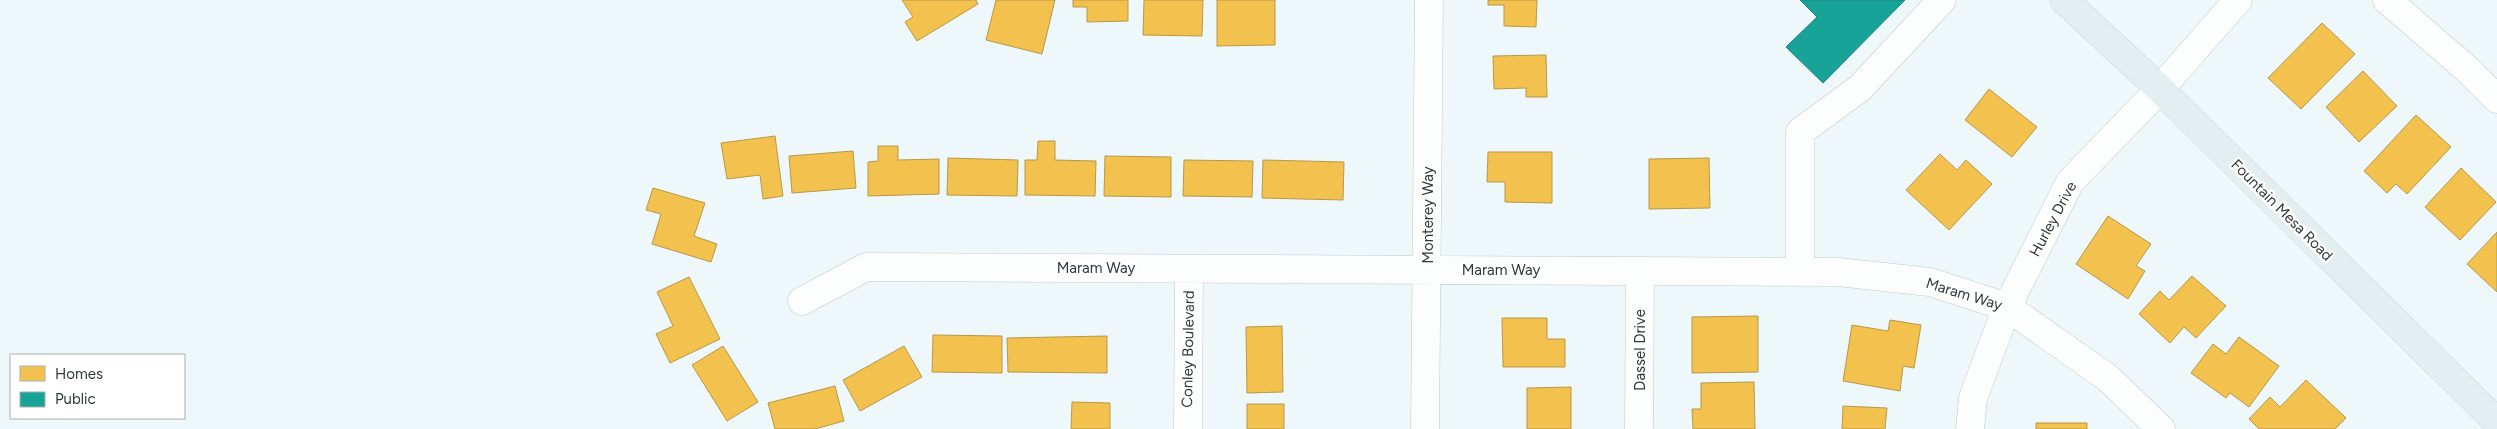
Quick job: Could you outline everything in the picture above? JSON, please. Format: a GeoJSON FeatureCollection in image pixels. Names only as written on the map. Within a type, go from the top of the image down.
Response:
{"type":"FeatureCollection","features":[{"type":"Feature","properties":{"kind":"main road","name":"Fountain Mesa Road"},"geometry":{"type":"LineString","coordinates":[[2064,0],[2160,90],[2497,422]]}},
{"type":"Feature","properties":{"kind":"street","name":"Monterey Way"},"geometry":{"type":"LineString","coordinates":[[1426,429],[1429,0]]}},
{"type":"Feature","properties":{"kind":"street"},"geometry":{"type":"LineString","coordinates":[[1800,272],[1800,132],[1860,88],[1942,0]]}},
{"type":"Feature","properties":{"kind":"street","name":"Hurley Drive"},"geometry":{"type":"LineString","coordinates":[[1970,429],[1974,398],[2007,307],[2070,182],[2160,90],[2238,0]]}},
{"type":"Feature","properties":{"kind":"street"},"geometry":{"type":"LineString","coordinates":[[2388,0],[2468,70],[2497,99]]}},
{"type":"Feature","properties":{"kind":"street","name":"Maram Way"},"geometry":{"type":"LineString","coordinates":[[802,301],[866,267],[1838,272],[1930,282],[2007,307],[2108,378],[2162,429]]}},
{"type":"Feature","properties":{"kind":"street","name":"Conley Boulevard"},"geometry":{"type":"LineString","coordinates":[[1188,429],[1189,269]]}},
{"type":"Feature","properties":{"kind":"street","name":"Dassel Drive"},"geometry":{"type":"LineString","coordinates":[[1639,429],[1640,271]]}},
{"type":"Feature","properties":{"kind":"building: Homes"},"geometry":{"type":"Polygon","coordinates":[[[902,0],[976,0],[978,4],[917,41],[905,22],[913,17],[902,0]]]}},
{"type":"Feature","properties":{"kind":"building: Homes"},"geometry":{"type":"Polygon","coordinates":[[[996,0],[1055,0],[1042,54],[986,40],[996,0]]]}},
{"type":"Feature","properties":{"kind":"building: Homes"},"geometry":{"type":"Polygon","coordinates":[[[1073,0],[1128,0],[1128,21],[1087,22],[1087,7],[1073,7],[1073,0]]]}},
{"type":"Feature","properties":{"kind":"building: Homes"},"geometry":{"type":"Polygon","coordinates":[[[1144,0],[1203,0],[1202,36],[1143,35],[1144,0]]]}},
{"type":"Feature","properties":{"kind":"building: Homes"},"geometry":{"type":"Polygon","coordinates":[[[1217,0],[1275,0],[1275,45],[1217,46],[1217,0]]]}},
{"type":"Feature","properties":{"kind":"building: Homes"},"geometry":{"type":"Polygon","coordinates":[[[1488,0],[1537,0],[1536,27],[1504,26],[1504,5],[1488,5],[1488,0]]]}},
{"type":"Feature","properties":{"kind":"building: Homes"},"geometry":{"type":"Polygon","coordinates":[[[2322,23],[2355,54],[2301,109],[2268,78],[2322,23]]]}},
{"type":"Feature","properties":{"kind":"building: Homes"},"geometry":{"type":"Polygon","coordinates":[[[1546,55],[1547,97],[1526,97],[1526,88],[1494,89],[1493,56],[1546,55]]]}},
{"type":"Feature","properties":{"kind":"building: Homes"},"geometry":{"type":"Polygon","coordinates":[[[2363,71],[2397,106],[2359,142],[2326,107],[2363,71]]]}},
{"type":"Feature","properties":{"kind":"building: Homes"},"geometry":{"type":"Polygon","coordinates":[[[1989,89],[2037,127],[2012,157],[1965,120],[1989,89]]]}},
{"type":"Feature","properties":{"kind":"building: Homes"},"geometry":{"type":"Polygon","coordinates":[[[2416,115],[2451,147],[2407,194],[2396,184],[2387,193],[2364,171],[2416,115]]]}},
{"type":"Feature","properties":{"kind":"building: Homes"},"geometry":{"type":"Polygon","coordinates":[[[775,136],[783,196],[763,199],[760,175],[727,179],[721,143],[775,136]]]}},
{"type":"Feature","properties":{"kind":"building: Homes"},"geometry":{"type":"Polygon","coordinates":[[[1038,141],[1055,141],[1055,160],[1096,161],[1095,196],[1025,195],[1025,160],[1037,160],[1038,141]]]}},
{"type":"Feature","properties":{"kind":"building: Homes"},"geometry":{"type":"Polygon","coordinates":[[[878,146],[898,146],[898,160],[939,159],[939,194],[868,196],[868,162],[878,161],[878,146]]]}},
{"type":"Feature","properties":{"kind":"building: Homes"},"geometry":{"type":"Polygon","coordinates":[[[853,151],[856,188],[792,193],[789,156],[853,151]]]}},
{"type":"Feature","properties":{"kind":"building: Homes"},"geometry":{"type":"Polygon","coordinates":[[[1488,152],[1552,152],[1552,203],[1505,202],[1505,182],[1487,182],[1488,152]]]}},
{"type":"Feature","properties":{"kind":"building: Homes"},"geometry":{"type":"Polygon","coordinates":[[[1940,154],[1957,170],[1966,160],[1992,184],[1949,230],[1906,190],[1940,154]]]}},
{"type":"Feature","properties":{"kind":"building: Homes"},"geometry":{"type":"Polygon","coordinates":[[[1105,156],[1171,157],[1171,197],[1104,196],[1105,156]]]}},
{"type":"Feature","properties":{"kind":"building: Homes"},"geometry":{"type":"Polygon","coordinates":[[[948,158],[1018,160],[1017,196],[947,195],[948,158]]]}},
{"type":"Feature","properties":{"kind":"building: Homes"},"geometry":{"type":"Polygon","coordinates":[[[1709,158],[1710,208],[1649,209],[1649,159],[1709,158]]]}},
{"type":"Feature","properties":{"kind":"building: Homes"},"geometry":{"type":"Polygon","coordinates":[[[1184,160],[1253,161],[1252,197],[1183,196],[1184,160]]]}},
{"type":"Feature","properties":{"kind":"building: Homes"},"geometry":{"type":"Polygon","coordinates":[[[1263,160],[1344,162],[1343,200],[1262,198],[1263,160]]]}},
{"type":"Feature","properties":{"kind":"building: Homes"},"geometry":{"type":"Polygon","coordinates":[[[2461,168],[2496,202],[2460,240],[2425,207],[2461,168]]]}},
{"type":"Feature","properties":{"kind":"building: Homes"},"geometry":{"type":"Polygon","coordinates":[[[653,188],[705,203],[694,236],[717,244],[711,262],[652,244],[661,214],[646,210],[653,188]]]}},
{"type":"Feature","properties":{"kind":"building: Homes"},"geometry":{"type":"Polygon","coordinates":[[[2108,216],[2151,244],[2136,266],[2145,271],[2128,299],[2076,264],[2108,216]]]}},
{"type":"Feature","properties":{"kind":"building: Homes"},"geometry":{"type":"Polygon","coordinates":[[[2497,232],[2497,292],[2467,264],[2497,232]]]}},
{"type":"Feature","properties":{"kind":"building: Homes"},"geometry":{"type":"Polygon","coordinates":[[[2192,276],[2226,306],[2196,338],[2184,327],[2170,343],[2139,314],[2160,291],[2169,300],[2192,276]]]}},
{"type":"Feature","properties":{"kind":"building: Homes"},"geometry":{"type":"Polygon","coordinates":[[[689,277],[720,339],[670,363],[656,334],[673,326],[657,292],[689,277]]]}},
{"type":"Feature","properties":{"kind":"building: Homes"},"geometry":{"type":"Polygon","coordinates":[[[1758,316],[1758,372],[1692,373],[1692,317],[1758,316]]]}},
{"type":"Feature","properties":{"kind":"building: Homes"},"geometry":{"type":"Polygon","coordinates":[[[1502,318],[1547,318],[1547,339],[1565,339],[1565,367],[1503,367],[1502,318]]]}},
{"type":"Feature","properties":{"kind":"building: Homes"},"geometry":{"type":"Polygon","coordinates":[[[1890,320],[1921,325],[1914,368],[1903,366],[1900,391],[1843,381],[1852,325],[1888,331],[1890,320]]]}},
{"type":"Feature","properties":{"kind":"building: Homes"},"geometry":{"type":"Polygon","coordinates":[[[1282,326],[1283,392],[1247,393],[1246,327],[1282,326]]]}},
{"type":"Feature","properties":{"kind":"building: Homes"},"geometry":{"type":"Polygon","coordinates":[[[933,335],[1002,336],[1002,373],[932,372],[933,335]]]}},
{"type":"Feature","properties":{"kind":"building: Homes"},"geometry":{"type":"Polygon","coordinates":[[[1107,336],[1107,373],[1008,372],[1007,338],[1107,336]]]}},
{"type":"Feature","properties":{"kind":"building: Homes"},"geometry":{"type":"Polygon","coordinates":[[[2239,337],[2279,366],[2249,407],[2230,393],[2226,398],[2191,373],[2213,344],[2226,354],[2239,337]]]}},
{"type":"Feature","properties":{"kind":"building: Homes"},"geometry":{"type":"Polygon","coordinates":[[[723,346],[758,402],[727,421],[692,365],[723,346]]]}},
{"type":"Feature","properties":{"kind":"building: Homes"},"geometry":{"type":"Polygon","coordinates":[[[904,346],[922,377],[860,411],[843,380],[904,346]]]}},
{"type":"Feature","properties":{"kind":"building: Homes"},"geometry":{"type":"Polygon","coordinates":[[[2306,380],[2346,418],[2335,429],[2259,429],[2249,419],[2270,397],[2280,407],[2306,380]]]}},
{"type":"Feature","properties":{"kind":"building: Homes"},"geometry":{"type":"Polygon","coordinates":[[[1754,382],[1755,429],[1693,429],[1692,409],[1701,409],[1701,383],[1754,382]]]}},
{"type":"Feature","properties":{"kind":"building: Homes"},"geometry":{"type":"Polygon","coordinates":[[[835,386],[844,421],[815,429],[775,429],[768,403],[835,386]]]}},
{"type":"Feature","properties":{"kind":"building: Homes"},"geometry":{"type":"Polygon","coordinates":[[[1571,387],[1571,429],[1527,429],[1527,388],[1571,387]]]}},
{"type":"Feature","properties":{"kind":"building: Homes"},"geometry":{"type":"Polygon","coordinates":[[[1072,402],[1110,403],[1110,429],[1071,429],[1072,402]]]}},
{"type":"Feature","properties":{"kind":"building: Homes"},"geometry":{"type":"Polygon","coordinates":[[[1247,404],[1284,404],[1284,429],[1247,429],[1247,404]]]}},
{"type":"Feature","properties":{"kind":"building: Homes"},"geometry":{"type":"Polygon","coordinates":[[[1843,406],[1887,408],[1885,429],[1842,429],[1843,406]]]}},
{"type":"Feature","properties":{"kind":"building: Homes"},"geometry":{"type":"Polygon","coordinates":[[[2036,423],[2087,423],[2087,429],[2036,429],[2036,423]]]}},
{"type":"Feature","properties":{"kind":"building: Public"},"geometry":{"type":"Polygon","coordinates":[[[1800,0],[1905,0],[1823,83],[1786,47],[1817,17],[1800,0]]]}}]}
